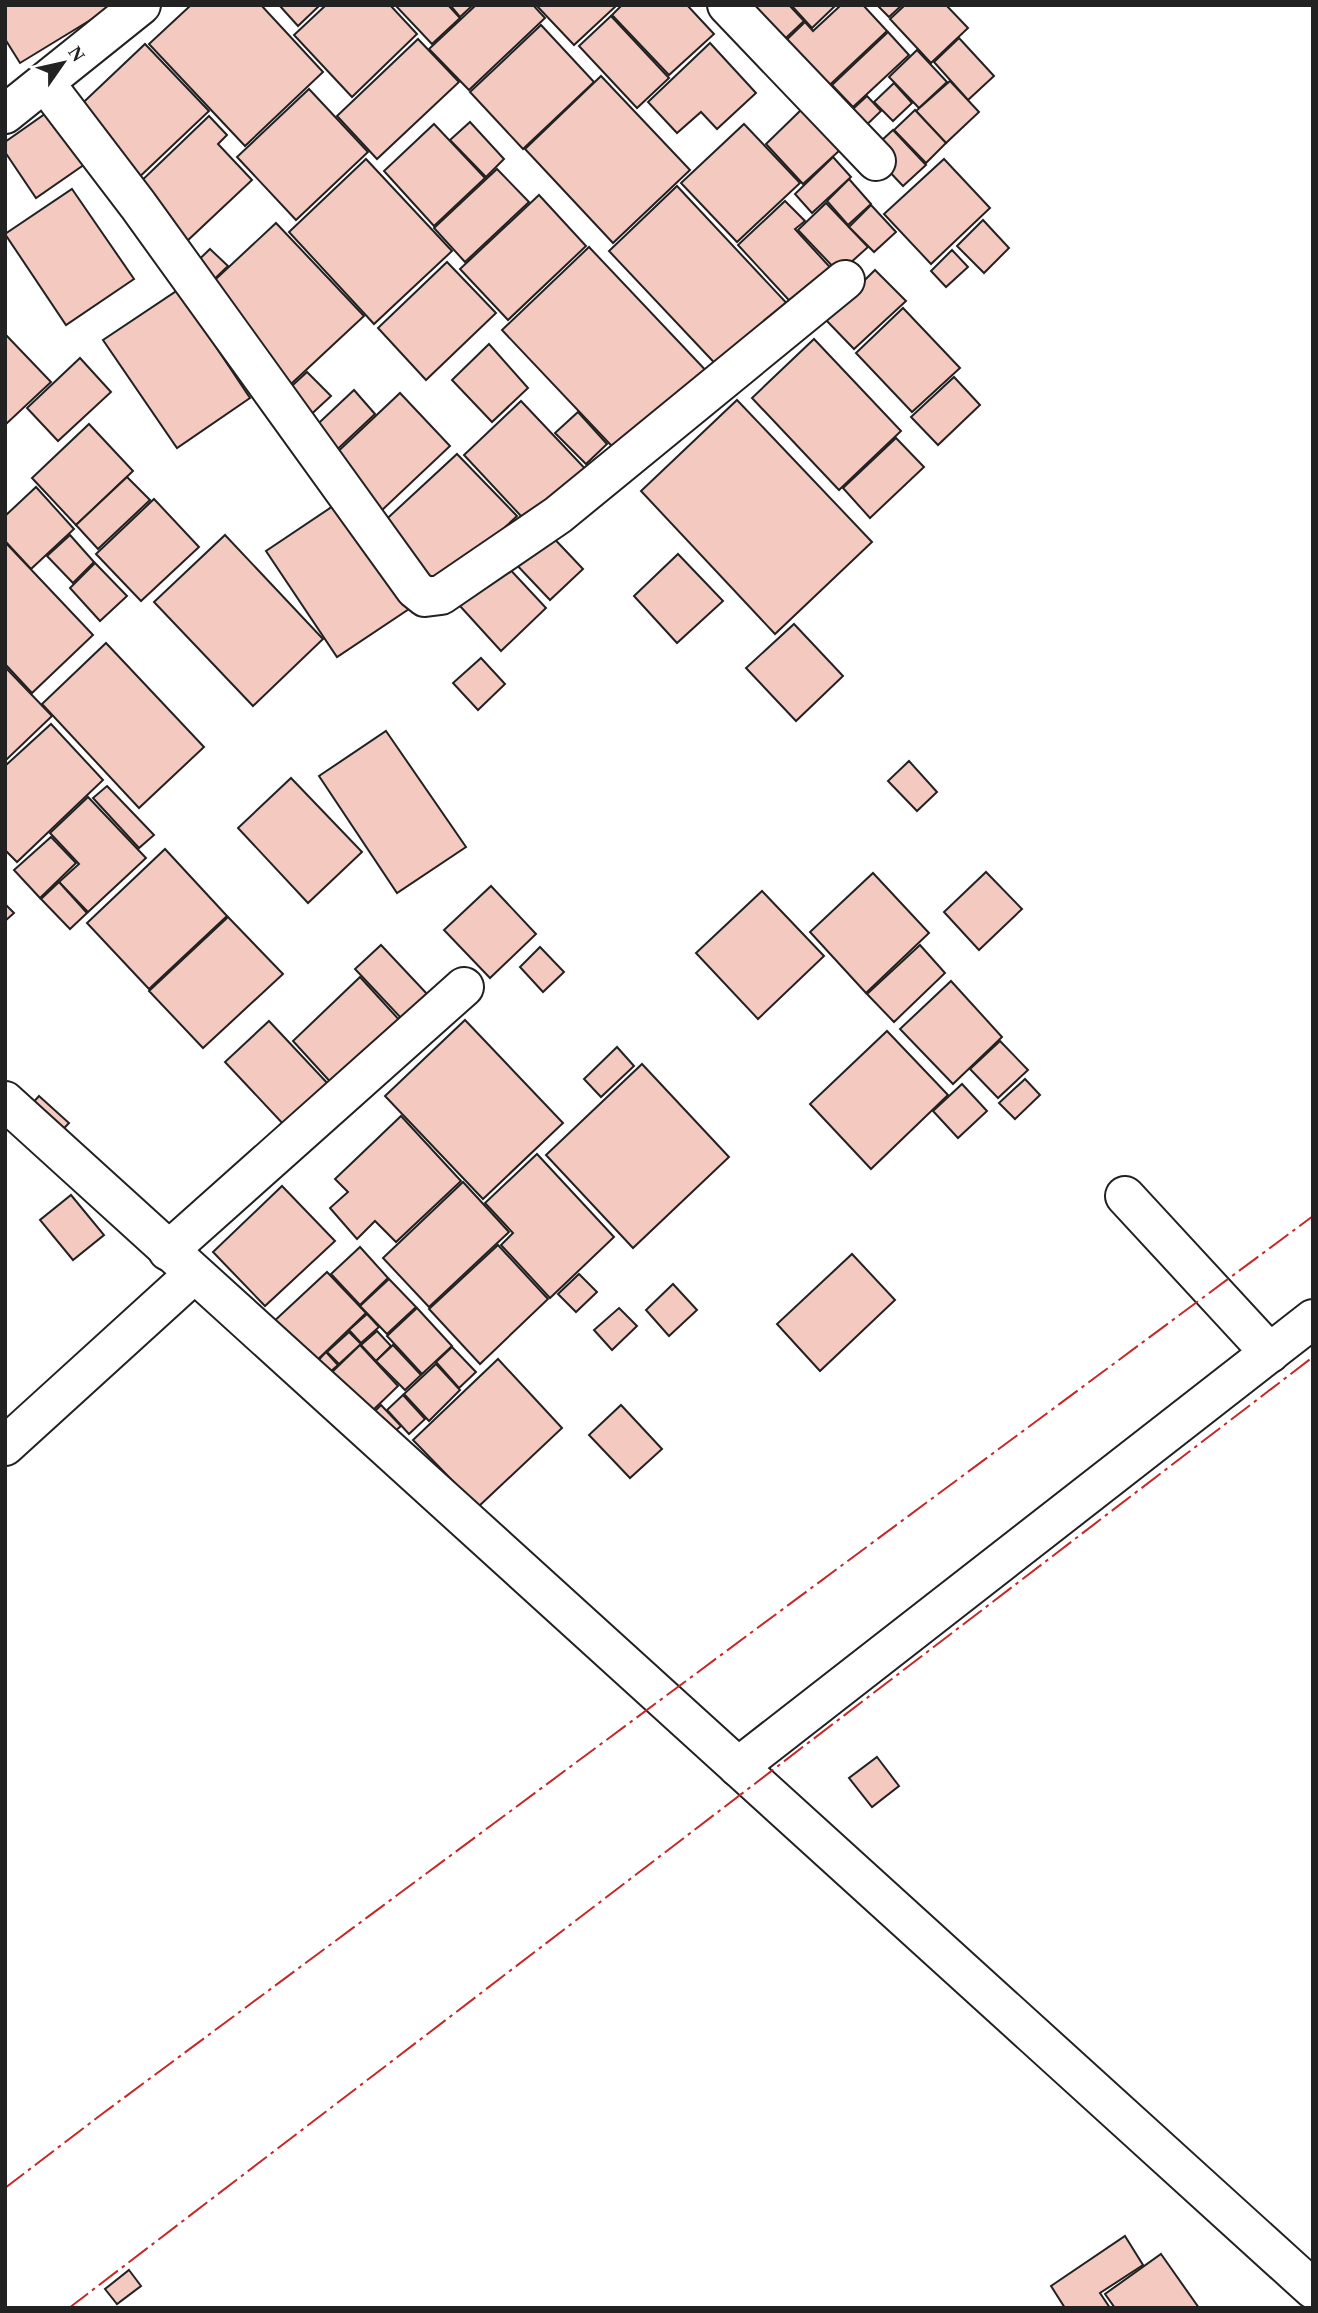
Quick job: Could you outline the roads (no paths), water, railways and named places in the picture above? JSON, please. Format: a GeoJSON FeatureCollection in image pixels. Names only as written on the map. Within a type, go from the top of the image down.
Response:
{"type":"FeatureCollection","features":[{"type":"Feature","properties":{"kind":"street"},"geometry":{"type":"LineString","coordinates":[[5,114],[141,5]]}},
{"type":"Feature","properties":{"kind":"street"},"geometry":{"type":"LineString","coordinates":[[727,5],[876,161]]}},
{"type":"Feature","properties":{"kind":"street"},"geometry":{"type":"LineString","coordinates":[[45,83],[138,205],[415,589],[425,597],[441,595],[558,515],[845,280]]}},
{"type":"Feature","properties":{"kind":"street"},"geometry":{"type":"LineString","coordinates":[[5,1446],[181,1263],[464,987]]}},
{"type":"Feature","properties":{"kind":"street"},"geometry":{"type":"LineString","coordinates":[[5,1101],[1313,2288]]}},
{"type":"Feature","properties":{"kind":"street"},"geometry":{"type":"LineString","coordinates":[[1125,1196],[1270,1353]]}},
{"type":"Feature","properties":{"kind":"street"},"geometry":{"type":"LineString","coordinates":[[738,1767],[1313,1319]]}}]}
